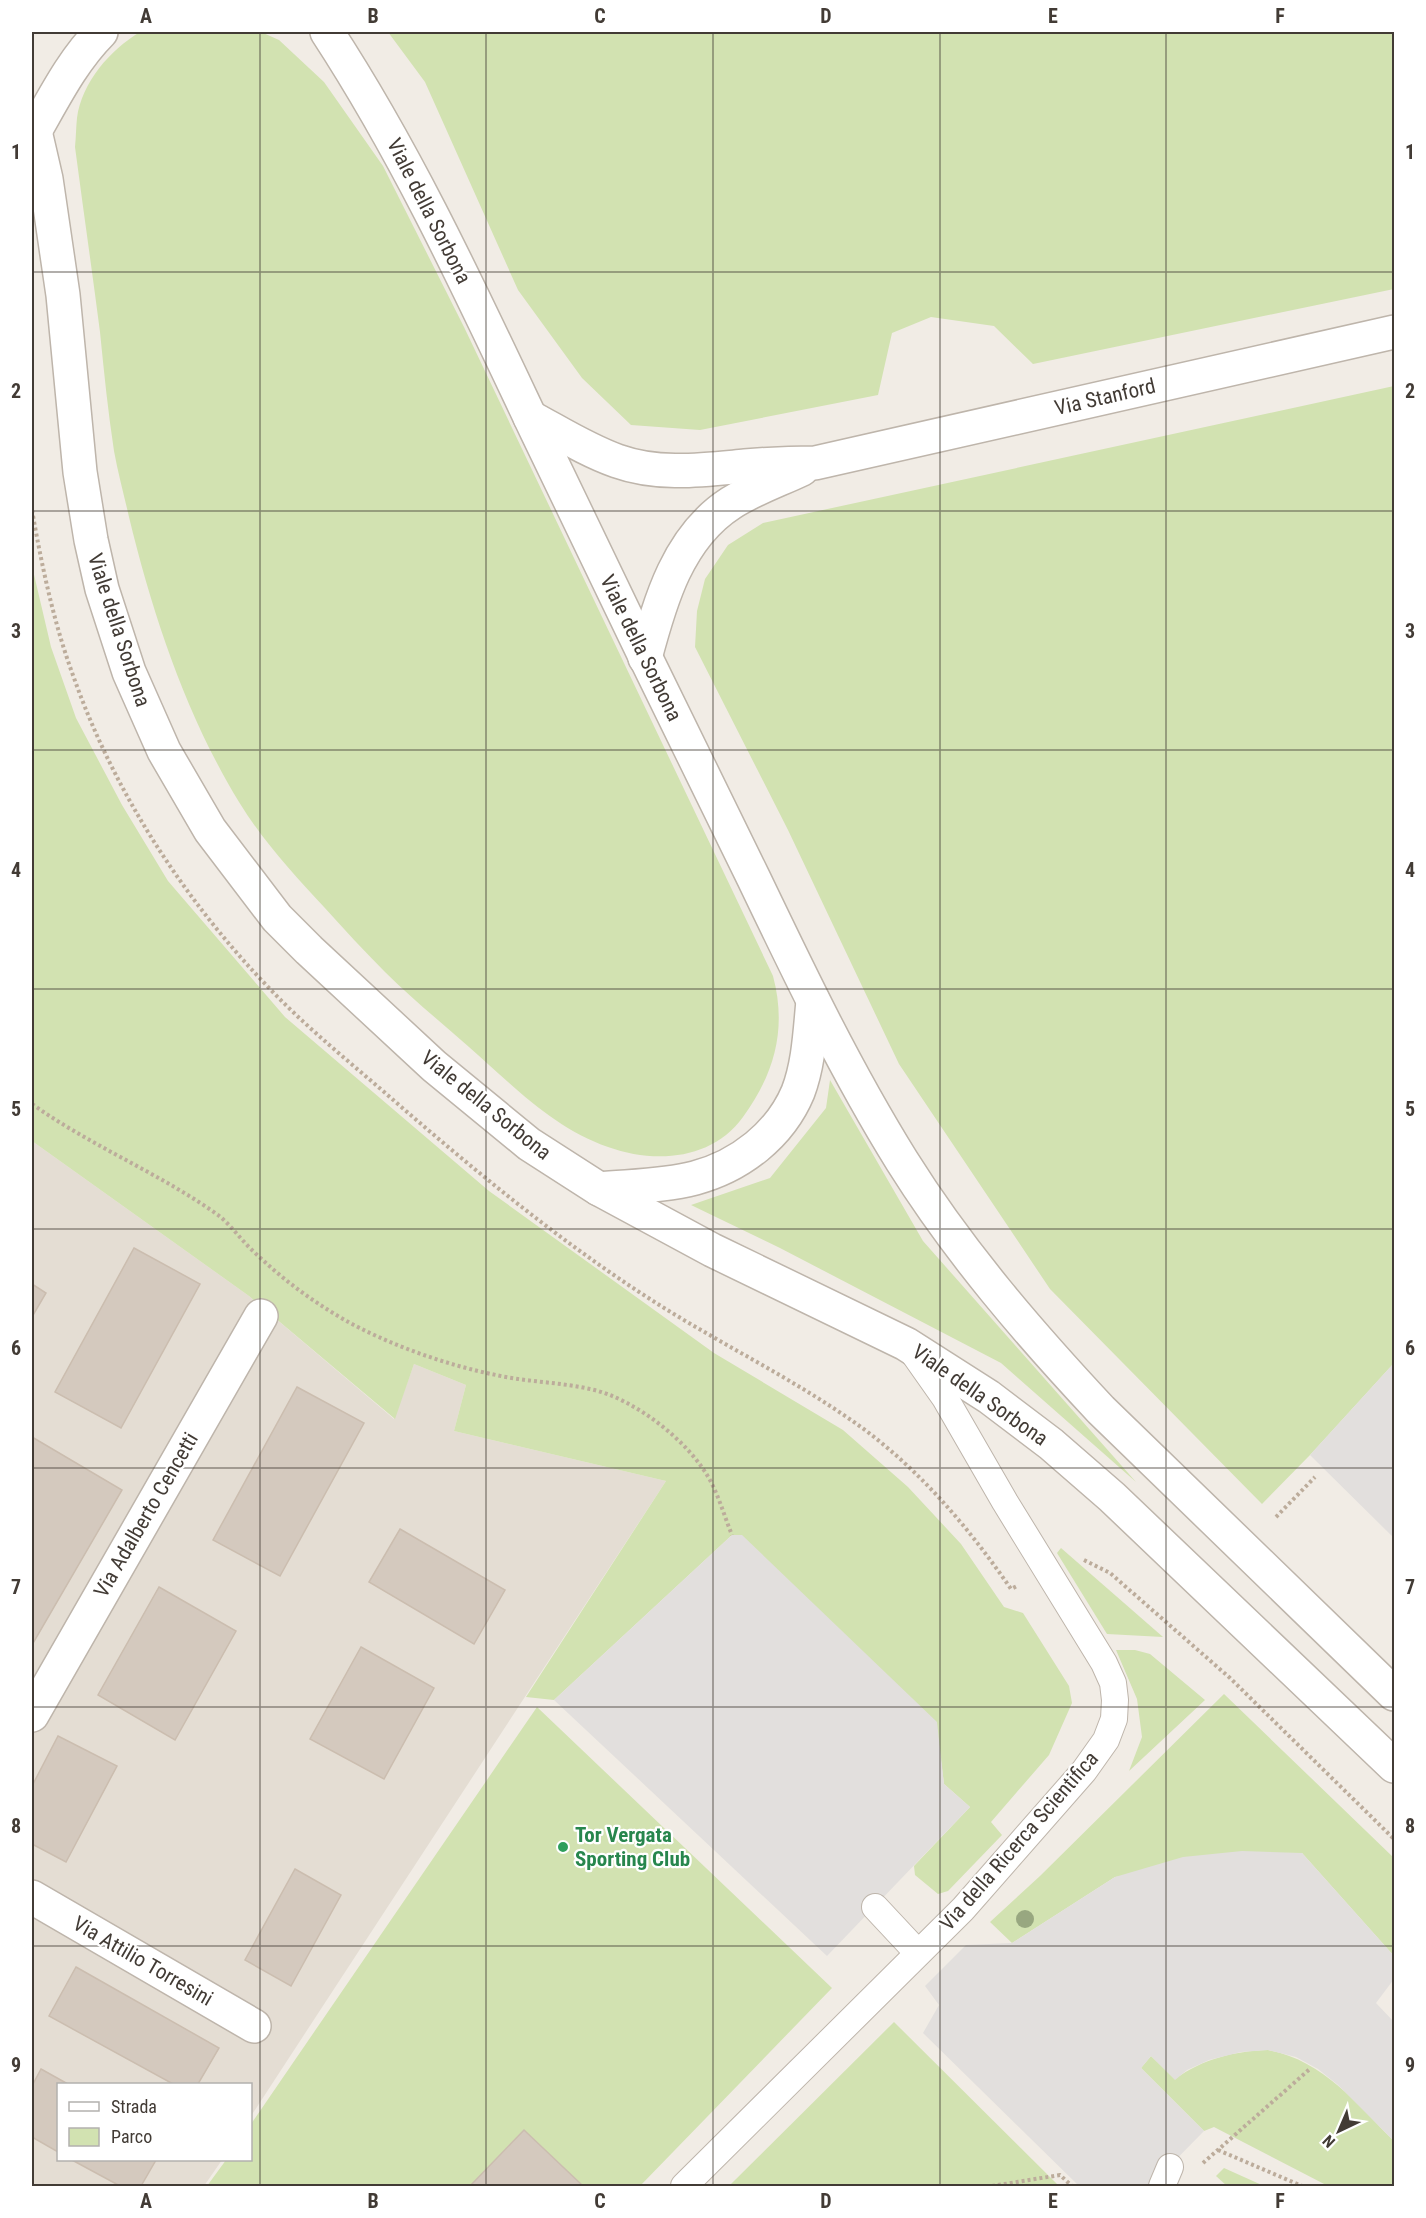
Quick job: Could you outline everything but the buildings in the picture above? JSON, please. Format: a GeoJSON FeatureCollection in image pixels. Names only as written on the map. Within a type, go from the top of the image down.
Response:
{"type":"FeatureCollection","features":[{"type":"Feature","properties":{"kind":"street"},"geometry":{"type":"LineString","coordinates":[[33,125],[86,46],[101,32]]}},
{"type":"Feature","properties":{"kind":"street"},"geometry":{"type":"LineString","coordinates":[[312,32],[357,77]]}},
{"type":"Feature","properties":{"kind":"street","name":"Viale della Sorbona"},"geometry":{"type":"LineString","coordinates":[[327,32],[357,77],[397,146],[493,338],[645,658],[813,1001],[849,1071],[904,1164],[970,1259],[1061,1367],[1101,1410],[1395,1694]]}},
{"type":"Feature","properties":{"kind":"street","name":"Viale della Sorbona"},"geometry":{"type":"LineString","coordinates":[[33,125],[46,179],[63,295],[80,472],[102,589],[129,672],[164,752],[210,830],[260,896],[295,937],[434,1066],[529,1144],[599,1189],[712,1250],[906,1344],[989,1396],[1087,1474],[1395,1766]]}},
{"type":"Feature","properties":{"kind":"street","name":"Via Stanford"},"geometry":{"type":"LineString","coordinates":[[530,417],[595,452],[618,461],[652,469],[682,471],[768,464],[815,463],[1395,332]]}},
{"type":"Feature","properties":{"kind":"street","name":"Via Stanford"},"geometry":{"type":"LineString","coordinates":[[645,658],[656,616],[678,561],[704,528],[729,504],[815,463]]}},
{"type":"Feature","properties":{"kind":"street"},"geometry":{"type":"LineString","coordinates":[[599,1189],[694,1179],[729,1165],[762,1143],[782,1120],[798,1092],[807,1059],[813,1001]]}},
{"type":"Feature","properties":{"kind":"street","name":"Via Adalberto Cencetti"},"geometry":{"type":"LineString","coordinates":[[32,1714],[261,1316]]}},
{"type":"Feature","properties":{"kind":"street","name":"Via Attilio Torresini"},"geometry":{"type":"LineString","coordinates":[[32,1897],[255,2026]]}},
{"type":"Feature","properties":{"kind":"lane","name":"Via della Ricerca Scientifica"},"geometry":{"type":"LineString","coordinates":[[684,2187],[963,1909],[1084,1771],[1106,1740],[1114,1719],[1113,1683],[1097,1650],[1005,1502],[945,1398],[906,1344]]}},
{"type":"Feature","properties":{"kind":"lane"},"geometry":{"type":"LineString","coordinates":[[874,1907],[918,1953]]}},
{"type":"Feature","properties":{"kind":"path"},"geometry":{"type":"LineString","coordinates":[[32,1104],[54,1120],[178,1189],[221,1217],[250,1249],[289,1284],[344,1319],[390,1341],[465,1367],[496,1375],[592,1389],[625,1402],[661,1425],[689,1452],[711,1483],[732,1535]]}},
{"type":"Feature","properties":{"kind":"path"},"geometry":{"type":"LineString","coordinates":[[1276,1517],[1315,1478]]}},
{"type":"Feature","properties":{"kind":"path"},"geometry":{"type":"LineString","coordinates":[[1202,2165],[1311,2068]]}},
{"type":"Feature","properties":{"kind":"path"},"geometry":{"type":"LineString","coordinates":[[1218,2150],[1302,2187]]}},
{"type":"Feature","properties":{"kind":"path"},"geometry":{"type":"LineString","coordinates":[[992,2187],[1060,2175],[1072,2187]]}},
{"type":"Feature","properties":{"kind":"shaded area"},"geometry":{"type":"Polygon","coordinates":[[[32,1141],[249,1296],[394,1419],[414,1364],[466,1385],[454,1431],[666,1481],[252,2114],[252,2083],[57,2083],[57,2161],[221,2161],[204,2186],[32,2186],[32,1141]]]}},
{"type":"Feature","properties":{"kind":"shaded area"},"geometry":{"type":"Polygon","coordinates":[[[1394,1363],[1394,1538],[1310,1455],[1394,1363]]]}},
{"type":"Feature","properties":{"kind":"shaded area"},"geometry":{"type":"Polygon","coordinates":[[[732,1535],[742,1535],[937,1722],[944,1784],[970,1807],[827,1956],[554,1700],[732,1535]]]}},
{"type":"Feature","properties":{"kind":"shaded area"},"geometry":{"type":"Polygon","coordinates":[[[1242,1851],[1302,1853],[1394,1956],[1394,1979],[1376,2003],[1394,2022],[1394,2141],[1338,2085],[1318,2069],[1296,2057],[1268,2050],[1241,2052],[1209,2060],[1187,2070],[1175,2080],[1151,2056],[1141,2068],[1204,2131],[1150,2186],[1079,2186],[923,2033],[939,2005],[925,1986],[966,1945],[1012,1943],[1115,1877],[1183,1857],[1242,1851]]]}},
{"type":"Feature","properties":{"kind":"green space"},"geometry":{"type":"Polygon","coordinates":[[[140,32],[261,32],[279,40],[324,82],[383,166],[464,327],[773,976],[779,1014],[775,1050],[770,1067],[763,1084],[743,1117],[715,1142],[699,1150],[682,1154],[645,1156],[608,1147],[588,1139],[551,1117],[406,992],[354,940],[268,844],[220,769],[187,700],[160,628],[138,554],[119,476],[75,147],[80,105],[91,80],[118,48],[140,32]]]}},
{"type":"Feature","properties":{"kind":"green space"},"geometry":{"type":"Polygon","coordinates":[[[388,32],[1394,32],[1394,289],[1033,364],[994,326],[931,317],[892,333],[878,395],[700,430],[631,425],[582,378],[518,290],[425,82],[388,32]]]}},
{"type":"Feature","properties":{"kind":"green space"},"geometry":{"type":"Polygon","coordinates":[[[1394,386],[1394,1363],[1262,1504],[1050,1289],[899,1064],[788,830],[695,647],[697,611],[705,579],[728,545],[763,523],[1394,386]]]}},
{"type":"Feature","properties":{"kind":"green space"},"geometry":{"type":"Polygon","coordinates":[[[32,566],[51,647],[76,718],[122,805],[168,881],[285,1017],[489,1191],[714,1353],[843,1430],[908,1487],[961,1544],[1004,1607],[1023,1613],[1069,1686],[1072,1703],[1049,1755],[991,1822],[1002,1835],[948,1891],[938,1894],[915,1875],[914,1866],[970,1807],[944,1784],[936,1722],[732,1535],[554,1700],[526,1697],[666,1481],[454,1431],[466,1385],[414,1364],[395,1419],[249,1296],[32,1141],[32,566]]]}},
{"type":"Feature","properties":{"kind":"green space"},"geometry":{"type":"Polygon","coordinates":[[[830,1080],[923,1241],[1136,1482],[1001,1363],[780,1248],[691,1205],[770,1178],[826,1108],[830,1080]]]}},
{"type":"Feature","properties":{"kind":"green space"},"geometry":{"type":"Polygon","coordinates":[[[1061,1548],[1163,1637],[1107,1634],[1057,1553],[1061,1548]]]}},
{"type":"Feature","properties":{"kind":"green space"},"geometry":{"type":"Polygon","coordinates":[[[1116,1650],[1135,1650],[1150,1654],[1205,1700],[1129,1771],[1142,1737],[1137,1699],[1116,1650]]]}},
{"type":"Feature","properties":{"kind":"green space"},"geometry":{"type":"Polygon","coordinates":[[[1224,1694],[1394,1858],[1394,1956],[1302,1853],[1115,1877],[1012,1943],[990,1922],[1040,1876],[1224,1694]]]}},
{"type":"Feature","properties":{"kind":"green space","name":"Tor Vergata Sporting Club"},"geometry":{"type":"Polygon","coordinates":[[[537,1707],[832,1988],[640,2186],[207,2186],[225,2161],[252,2161],[252,2123],[537,1707]]]}},
{"type":"Feature","properties":{"kind":"green space"},"geometry":{"type":"Polygon","coordinates":[[[894,2022],[1059,2186],[733,2186],[731,2184],[894,2022]]]}},
{"type":"Feature","properties":{"kind":"green space"},"geometry":{"type":"Polygon","coordinates":[[[1268,2050],[1288,2055],[1322,2073],[1352,2098],[1394,2141],[1394,2186],[1328,2186],[1214,2127],[1204,2131],[1141,2068],[1151,2056],[1175,2079],[1219,2057],[1268,2050]]]}},
{"type":"Feature","properties":{"kind":"green space"},"geometry":{"type":"Polygon","coordinates":[[[1224,2168],[1264,2186],[1227,2186],[1216,2176],[1224,2168]]]}},
{"type":"Feature","properties":{"kind":"place","name":"Tor Vergata Sporting Club"},"geometry":{"type":"Point","coordinates":[563,1847]}}]}
